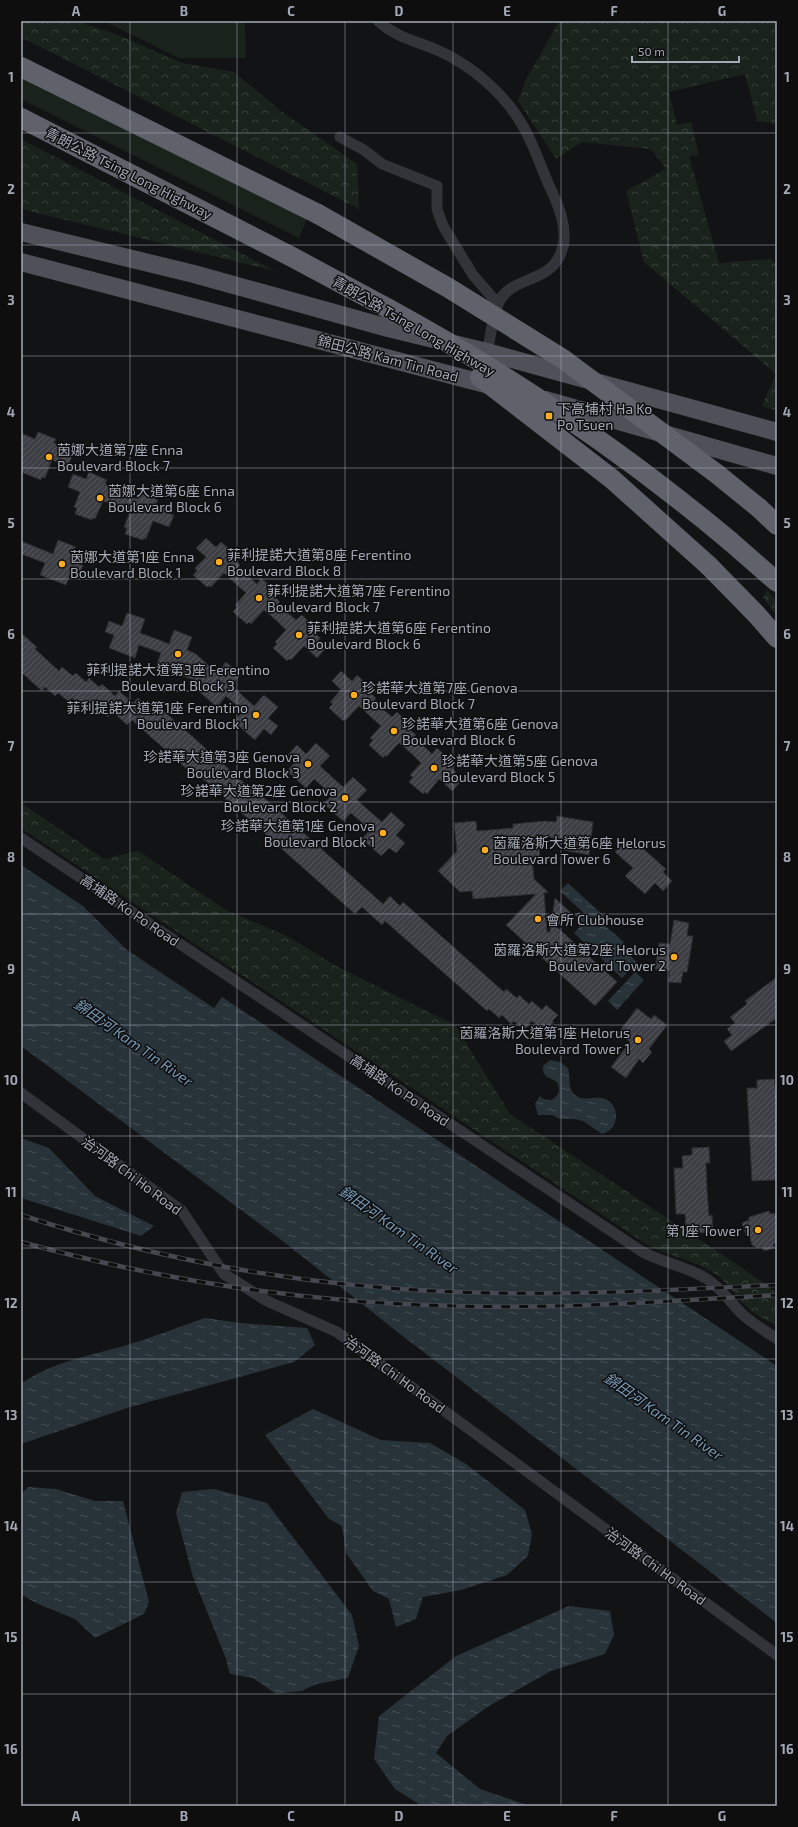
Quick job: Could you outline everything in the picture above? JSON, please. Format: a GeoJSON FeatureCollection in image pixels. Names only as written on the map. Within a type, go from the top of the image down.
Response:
{"type":"FeatureCollection","features":[{"type":"Feature","properties":{"kind":"highway"},"geometry":{"type":"LineString","coordinates":[[21,67],[318,214],[447,287],[563,359],[717,474],[759,508],[777,525]]}},
{"type":"Feature","properties":{"kind":"highway","name":"青朗公路 Tsing Long Highway"},"geometry":{"type":"LineString","coordinates":[[21,118],[294,258],[422,327],[530,394],[628,460],[681,500],[777,582]]}},
{"type":"Feature","properties":{"kind":"highway"},"geometry":{"type":"LineString","coordinates":[[389,310],[518,405],[612,478],[709,566],[777,638]]}},
{"type":"Feature","properties":{"kind":"main road"},"geometry":{"type":"LineString","coordinates":[[21,232],[194,274],[388,328],[487,352],[777,432]]}},
{"type":"Feature","properties":{"kind":"main road","name":"錦田公路 Kam Tin Road"},"geometry":{"type":"LineString","coordinates":[[21,262],[424,367],[777,466]]}},
{"type":"Feature","properties":{"kind":"street"},"geometry":{"type":"LineString","coordinates":[[378,21],[384,27],[406,40],[438,50],[473,71],[500,94],[524,128],[558,205],[564,224],[562,251],[556,263],[549,271],[506,292],[498,304],[487,352]]}},
{"type":"Feature","properties":{"kind":"street"},"geometry":{"type":"LineString","coordinates":[[340,137],[364,150],[382,164],[437,186],[437,209],[443,226],[473,275],[498,304]]}},
{"type":"Feature","properties":{"kind":"street","name":"高埔路 Ko Po Road"},"geometry":{"type":"LineString","coordinates":[[21,838],[641,1251],[655,1259],[688,1270],[707,1279],[725,1294],[748,1319],[777,1339]]}},
{"type":"Feature","properties":{"kind":"street","name":"治河路 Chi Ho Road"},"geometry":{"type":"LineString","coordinates":[[21,1092],[182,1211],[224,1274],[267,1301],[337,1332],[777,1655]]}},
{"type":"Feature","properties":{"kind":"green space"},"geometry":{"type":"Polygon","coordinates":[[[21,21],[76,21],[116,34],[182,63],[234,72],[281,111],[357,164],[359,209],[21,37],[21,21]]]}},
{"type":"Feature","properties":{"kind":"green space"},"geometry":{"type":"Polygon","coordinates":[[[104,21],[245,21],[246,58],[179,58],[104,21]]]}},
{"type":"Feature","properties":{"kind":"green space"},"geometry":{"type":"Polygon","coordinates":[[[559,21],[777,21],[777,124],[757,121],[745,74],[669,92],[677,125],[691,122],[699,155],[689,156],[719,263],[771,259],[777,265],[777,411],[762,406],[776,374],[644,262],[626,191],[666,169],[651,149],[582,142],[556,159],[518,101],[526,80],[559,21]]]}},
{"type":"Feature","properties":{"kind":"green space"},"geometry":{"type":"Polygon","coordinates":[[[23,78],[307,219],[299,238],[21,99],[21,84],[23,78]]]}},
{"type":"Feature","properties":{"kind":"green space"},"geometry":{"type":"Polygon","coordinates":[[[21,139],[275,271],[21,209],[21,139]]]}},
{"type":"Feature","properties":{"kind":"green space"},"geometry":{"type":"Polygon","coordinates":[[[767,590],[777,601],[777,616],[763,597],[767,590]]]}},
{"type":"Feature","properties":{"kind":"green space"},"geometry":{"type":"Polygon","coordinates":[[[21,803],[104,859],[138,851],[226,910],[287,936],[338,967],[455,1025],[510,1114],[741,1267],[777,1293],[777,1326],[749,1309],[726,1283],[711,1271],[695,1263],[662,1252],[646,1244],[21,828],[21,803]]]}},
{"type":"Feature","properties":{"kind":"water","name":"錦田河 Kam Tin River"},"geometry":{"type":"Polygon","coordinates":[[[21,865],[83,906],[127,950],[214,1008],[222,997],[777,1366],[777,1623],[400,1334],[284,1242],[21,1046],[21,865]]]}},
{"type":"Feature","properties":{"kind":"water"},"geometry":{"type":"Polygon","coordinates":[[[568,883],[606,918],[602,923],[624,942],[620,947],[637,962],[622,978],[574,933],[583,923],[575,915],[579,912],[586,918],[588,917],[560,891],[568,883]]]}},
{"type":"Feature","properties":{"kind":"water"},"geometry":{"type":"Polygon","coordinates":[[[635,972],[644,980],[617,1010],[608,1001],[635,972]]]}},
{"type":"Feature","properties":{"kind":"water"},"geometry":{"type":"Polygon","coordinates":[[[550,1060],[560,1062],[568,1068],[570,1086],[575,1095],[585,1099],[605,1099],[610,1102],[616,1113],[616,1120],[610,1130],[602,1134],[583,1121],[575,1119],[560,1119],[552,1115],[538,1115],[535,1104],[540,1096],[543,1099],[551,1100],[556,1097],[559,1088],[557,1082],[547,1077],[543,1070],[543,1066],[550,1060]]]}},
{"type":"Feature","properties":{"kind":"water"},"geometry":{"type":"Polygon","coordinates":[[[21,1138],[49,1148],[95,1196],[154,1226],[141,1236],[21,1198],[21,1138]]]}},
{"type":"Feature","properties":{"kind":"water"},"geometry":{"type":"Polygon","coordinates":[[[205,1318],[241,1323],[307,1328],[315,1345],[294,1362],[127,1408],[21,1444],[21,1384],[45,1370],[71,1360],[134,1343],[205,1318]]]}},
{"type":"Feature","properties":{"kind":"water"},"geometry":{"type":"Polygon","coordinates":[[[313,1409],[381,1440],[430,1443],[466,1464],[525,1510],[532,1534],[528,1556],[507,1575],[461,1590],[423,1597],[416,1619],[396,1627],[389,1599],[373,1591],[346,1553],[342,1526],[329,1519],[265,1435],[313,1409]]]}},
{"type":"Feature","properties":{"kind":"water"},"geometry":{"type":"Polygon","coordinates":[[[28,1487],[56,1489],[95,1501],[123,1501],[149,1602],[144,1614],[95,1638],[75,1619],[36,1603],[21,1594],[21,1494],[28,1487]]]}},
{"type":"Feature","properties":{"kind":"water"},"geometry":{"type":"Polygon","coordinates":[[[214,1489],[267,1503],[352,1615],[359,1646],[348,1678],[317,1684],[301,1691],[276,1694],[253,1678],[230,1674],[225,1656],[193,1577],[176,1513],[182,1492],[214,1489]]]}},
{"type":"Feature","properties":{"kind":"water"},"geometry":{"type":"Polygon","coordinates":[[[569,1606],[610,1611],[614,1635],[605,1654],[551,1671],[489,1706],[447,1736],[436,1753],[480,1789],[530,1806],[422,1806],[395,1789],[374,1759],[379,1716],[456,1656],[569,1606]]]}},
{"type":"Feature","properties":{"kind":"building","name":"茵娜大道第7座 Enna Boulevard Block 7"},"geometry":{"type":"Polygon","coordinates":[[[38,432],[56,439],[54,443],[64,447],[63,450],[73,454],[68,466],[52,460],[45,478],[42,477],[41,480],[21,472],[21,433],[35,439],[38,432]]]}},
{"type":"Feature","properties":{"kind":"building"},"geometry":{"type":"Polygon","coordinates":[[[89,472],[107,480],[105,484],[115,488],[114,490],[137,499],[140,493],[158,500],[156,504],[165,508],[164,511],[174,515],[169,527],[153,521],[146,539],[144,538],[143,540],[125,534],[127,528],[124,527],[130,512],[103,501],[95,519],[93,518],[92,520],[75,514],[77,508],[74,507],[80,492],[68,487],[73,474],[86,479],[89,472]]]}},
{"type":"Feature","properties":{"kind":"building"},"geometry":{"type":"Polygon","coordinates":[[[206,538],[216,547],[221,542],[236,555],[233,558],[240,565],[238,567],[257,584],[261,578],[276,591],[273,595],[280,602],[278,604],[296,620],[302,615],[316,628],[313,631],[320,638],[318,641],[326,648],[317,658],[304,646],[291,660],[289,659],[287,661],[273,648],[277,644],[275,642],[286,630],[277,621],[264,610],[251,624],[249,622],[247,624],[233,612],[237,607],[235,605],[246,593],[224,573],[211,587],[207,587],[193,575],[197,571],[195,568],[206,557],[196,548],[206,538]]]}},
{"type":"Feature","properties":{"kind":"building","name":"茵娜大道第1座 Enna Boulevard Block 1"},"geometry":{"type":"Polygon","coordinates":[[[58,540],[76,547],[71,560],[83,565],[79,575],[71,572],[66,585],[40,575],[45,563],[21,554],[21,541],[53,554],[58,540]]]}},
{"type":"Feature","properties":{"kind":"building"},"geometry":{"type":"Polygon","coordinates":[[[127,613],[145,619],[140,633],[169,644],[174,630],[192,637],[187,650],[196,654],[217,673],[226,662],[241,675],[231,685],[254,706],[264,695],[278,707],[268,718],[278,726],[271,735],[264,729],[255,740],[234,722],[243,711],[226,696],[217,707],[196,689],[202,683],[156,666],[161,653],[139,645],[135,658],[109,648],[114,635],[105,632],[109,621],[122,626],[127,613]]]}},
{"type":"Feature","properties":{"kind":"building"},"geometry":{"type":"Polygon","coordinates":[[[21,633],[37,647],[35,649],[59,671],[62,667],[73,676],[76,673],[86,682],[89,678],[99,687],[102,684],[115,696],[119,691],[133,703],[138,698],[151,710],[156,704],[383,904],[390,896],[400,906],[403,902],[504,992],[506,989],[517,998],[519,995],[529,1004],[532,1001],[542,1010],[546,1005],[558,1015],[552,1021],[554,1022],[544,1032],[532,1021],[524,1030],[514,1021],[511,1024],[502,1015],[499,1018],[489,1009],[487,1011],[385,921],[382,925],[362,907],[355,914],[200,776],[198,779],[132,720],[127,725],[113,712],[108,717],[95,706],[91,711],[84,704],[81,706],[72,698],[68,701],[58,693],[55,696],[45,687],[42,691],[21,672],[21,633]]]}},
{"type":"Feature","properties":{"kind":"building"},"geometry":{"type":"Polygon","coordinates":[[[341,671],[352,681],[357,675],[371,688],[368,691],[376,698],[374,701],[392,717],[397,712],[411,725],[408,728],[416,735],[414,737],[432,754],[437,748],[451,761],[448,765],[456,772],[454,774],[461,781],[452,791],[439,779],[427,794],[425,792],[423,794],[409,782],[413,777],[410,775],[421,763],[412,754],[399,743],[386,757],[385,755],[383,758],[369,745],[373,740],[370,738],[381,726],[359,706],[346,720],[345,719],[343,721],[329,708],[333,704],[330,702],[341,690],[332,681],[341,671]]]}},
{"type":"Feature","properties":{"kind":"building"},"geometry":{"type":"Polygon","coordinates":[[[316,743],[330,756],[320,766],[343,787],[353,777],[367,790],[357,800],[382,822],[391,812],[405,825],[396,835],[405,843],[396,853],[389,848],[381,856],[362,839],[370,830],[351,813],[343,821],[324,804],[332,795],[314,779],[306,788],[287,771],[295,762],[288,755],[297,745],[306,754],[316,743]]]}},
{"type":"Feature","properties":{"kind":"building","name":"會所 Clubhouse"},"geometry":{"type":"Polygon","coordinates":[[[557,816],[593,822],[589,855],[563,850],[565,840],[538,835],[540,858],[532,858],[534,879],[548,892],[544,893],[547,932],[550,932],[555,898],[571,913],[557,927],[617,982],[595,1006],[506,925],[536,894],[473,899],[472,891],[460,892],[438,871],[457,851],[454,823],[476,821],[477,831],[513,828],[513,824],[545,821],[556,822],[557,816]]]}},
{"type":"Feature","properties":{"kind":"building"},"geometry":{"type":"Polygon","coordinates":[[[626,840],[635,849],[639,845],[666,869],[663,872],[672,881],[663,891],[655,883],[645,894],[625,876],[633,868],[615,852],[626,840]]]}},
{"type":"Feature","properties":{"kind":"building","name":"茵羅洛斯大道第2座 Helorus Boulevard Tower 2"},"geometry":{"type":"Polygon","coordinates":[[[674,920],[689,923],[687,936],[693,936],[687,972],[683,972],[681,983],[668,982],[670,971],[655,969],[659,943],[670,944],[674,920]]]}},
{"type":"Feature","properties":{"kind":"building"},"geometry":{"type":"Polygon","coordinates":[[[777,977],[777,1018],[731,1051],[724,1041],[732,1035],[727,1029],[735,1023],[730,1017],[747,1004],[745,1001],[777,977]]]}},
{"type":"Feature","properties":{"kind":"building","name":"茵羅洛斯大道第1座 Helorus Boulevard Tower 1"},"geometry":{"type":"Polygon","coordinates":[[[637,1008],[651,1019],[654,1015],[667,1025],[649,1049],[652,1052],[643,1063],[639,1059],[626,1078],[611,1067],[630,1042],[618,1033],[637,1008]]]}},
{"type":"Feature","properties":{"kind":"building"},"geometry":{"type":"Polygon","coordinates":[[[774,1079],[777,1099],[777,1176],[776,1180],[752,1181],[747,1088],[757,1088],[757,1080],[774,1079]]]}},
{"type":"Feature","properties":{"kind":"building"},"geometry":{"type":"Polygon","coordinates":[[[709,1147],[710,1163],[706,1163],[707,1190],[709,1216],[712,1215],[713,1232],[696,1233],[696,1225],[686,1226],[685,1214],[676,1214],[674,1168],[683,1168],[682,1156],[692,1155],[692,1148],[709,1147]]]}},
{"type":"Feature","properties":{"kind":"building","name":"第1座 Tower 1"},"geometry":{"type":"Polygon","coordinates":[[[769,1211],[770,1214],[777,1213],[777,1243],[773,1244],[775,1248],[764,1251],[762,1247],[757,1248],[752,1245],[749,1234],[746,1235],[742,1223],[749,1220],[749,1217],[769,1211]]]}},
{"type":"Feature","properties":{"kind":"railway"},"geometry":{"type":"LineString","coordinates":[[21,1215],[128,1246],[182,1258],[292,1278],[347,1284],[403,1289],[498,1293],[618,1292],[777,1285]]}},
{"type":"Feature","properties":{"kind":"railway"},"geometry":{"type":"LineString","coordinates":[[21,1242],[128,1268],[236,1288],[291,1295],[400,1304],[495,1307],[616,1304],[777,1295]]}},
{"type":"Feature","properties":{"kind":"place","name":"下高埔村 Ha Ko Po Tsuen"},"geometry":{"type":"Point","coordinates":[549,416]}},
{"type":"Feature","properties":{"kind":"place","name":"茵娜大道第7座 Enna Boulevard Block 7"},"geometry":{"type":"Point","coordinates":[49,457]}},
{"type":"Feature","properties":{"kind":"place","name":"茵娜大道第6座 Enna Boulevard Block 6"},"geometry":{"type":"Point","coordinates":[100,498]}},
{"type":"Feature","properties":{"kind":"place","name":"菲利提諾大道第8座 Ferentino Boulevard Block 8"},"geometry":{"type":"Point","coordinates":[219,562]}},
{"type":"Feature","properties":{"kind":"place","name":"茵娜大道第1座 Enna Boulevard Block 1"},"geometry":{"type":"Point","coordinates":[62,564]}},
{"type":"Feature","properties":{"kind":"place","name":"菲利提諾大道第7座 Ferentino Boulevard Block 7"},"geometry":{"type":"Point","coordinates":[259,598]}},
{"type":"Feature","properties":{"kind":"place","name":"菲利提諾大道第6座 Ferentino Boulevard Block 6"},"geometry":{"type":"Point","coordinates":[299,635]}},
{"type":"Feature","properties":{"kind":"place","name":"菲利提諾大道第3座 Ferentino Boulevard Block 3"},"geometry":{"type":"Point","coordinates":[178,654]}},
{"type":"Feature","properties":{"kind":"place","name":"珍諾華大道第7座 Genova Boulevard Block 7"},"geometry":{"type":"Point","coordinates":[354,695]}},
{"type":"Feature","properties":{"kind":"place","name":"菲利提諾大道第1座 Ferentino Boulevard Block 1"},"geometry":{"type":"Point","coordinates":[256,715]}},
{"type":"Feature","properties":{"kind":"place","name":"珍諾華大道第6座 Genova Boulevard Block 6"},"geometry":{"type":"Point","coordinates":[394,731]}},
{"type":"Feature","properties":{"kind":"place","name":"珍諾華大道第3座 Genova Boulevard Block 3"},"geometry":{"type":"Point","coordinates":[308,764]}},
{"type":"Feature","properties":{"kind":"place","name":"珍諾華大道第5座 Genova Boulevard Block 5"},"geometry":{"type":"Point","coordinates":[434,768]}},
{"type":"Feature","properties":{"kind":"place","name":"珍諾華大道第2座 Genova Boulevard Block 2"},"geometry":{"type":"Point","coordinates":[345,798]}},
{"type":"Feature","properties":{"kind":"place","name":"珍諾華大道第1座 Genova Boulevard Block 1"},"geometry":{"type":"Point","coordinates":[383,833]}},
{"type":"Feature","properties":{"kind":"place","name":"茵羅洛斯大道第6座 Helorus Boulevard Tower 6"},"geometry":{"type":"Point","coordinates":[485,850]}},
{"type":"Feature","properties":{"kind":"place","name":"會所 Clubhouse"},"geometry":{"type":"Point","coordinates":[538,919]}},
{"type":"Feature","properties":{"kind":"place","name":"茵羅洛斯大道第2座 Helorus Boulevard Tower 2"},"geometry":{"type":"Point","coordinates":[674,957]}},
{"type":"Feature","properties":{"kind":"place","name":"茵羅洛斯大道第1座 Helorus Boulevard Tower 1"},"geometry":{"type":"Point","coordinates":[638,1040]}},
{"type":"Feature","properties":{"kind":"place","name":"第1座 Tower 1"},"geometry":{"type":"Point","coordinates":[758,1230]}}]}
